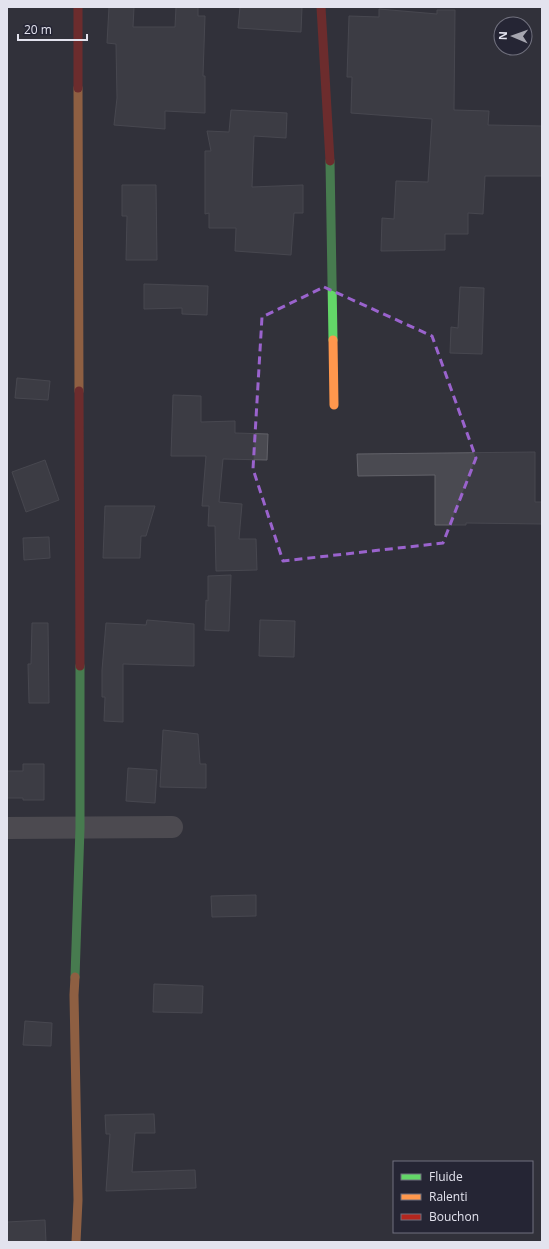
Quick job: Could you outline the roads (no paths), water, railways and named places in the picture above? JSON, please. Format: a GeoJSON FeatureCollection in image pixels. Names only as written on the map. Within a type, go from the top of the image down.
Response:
{"type":"FeatureCollection","features":[{"type":"Feature","properties":{"kind":"street"},"geometry":{"type":"LineString","coordinates":[[76,1242],[78,1200],[74,995],[80,828],[78,7]]}},
{"type":"Feature","properties":{"kind":"street"},"geometry":{"type":"LineString","coordinates":[[321,7],[330,168],[334,405]]}},
{"type":"Feature","properties":{"kind":"street"},"geometry":{"type":"LineString","coordinates":[[7,828],[172,828]]}}]}
